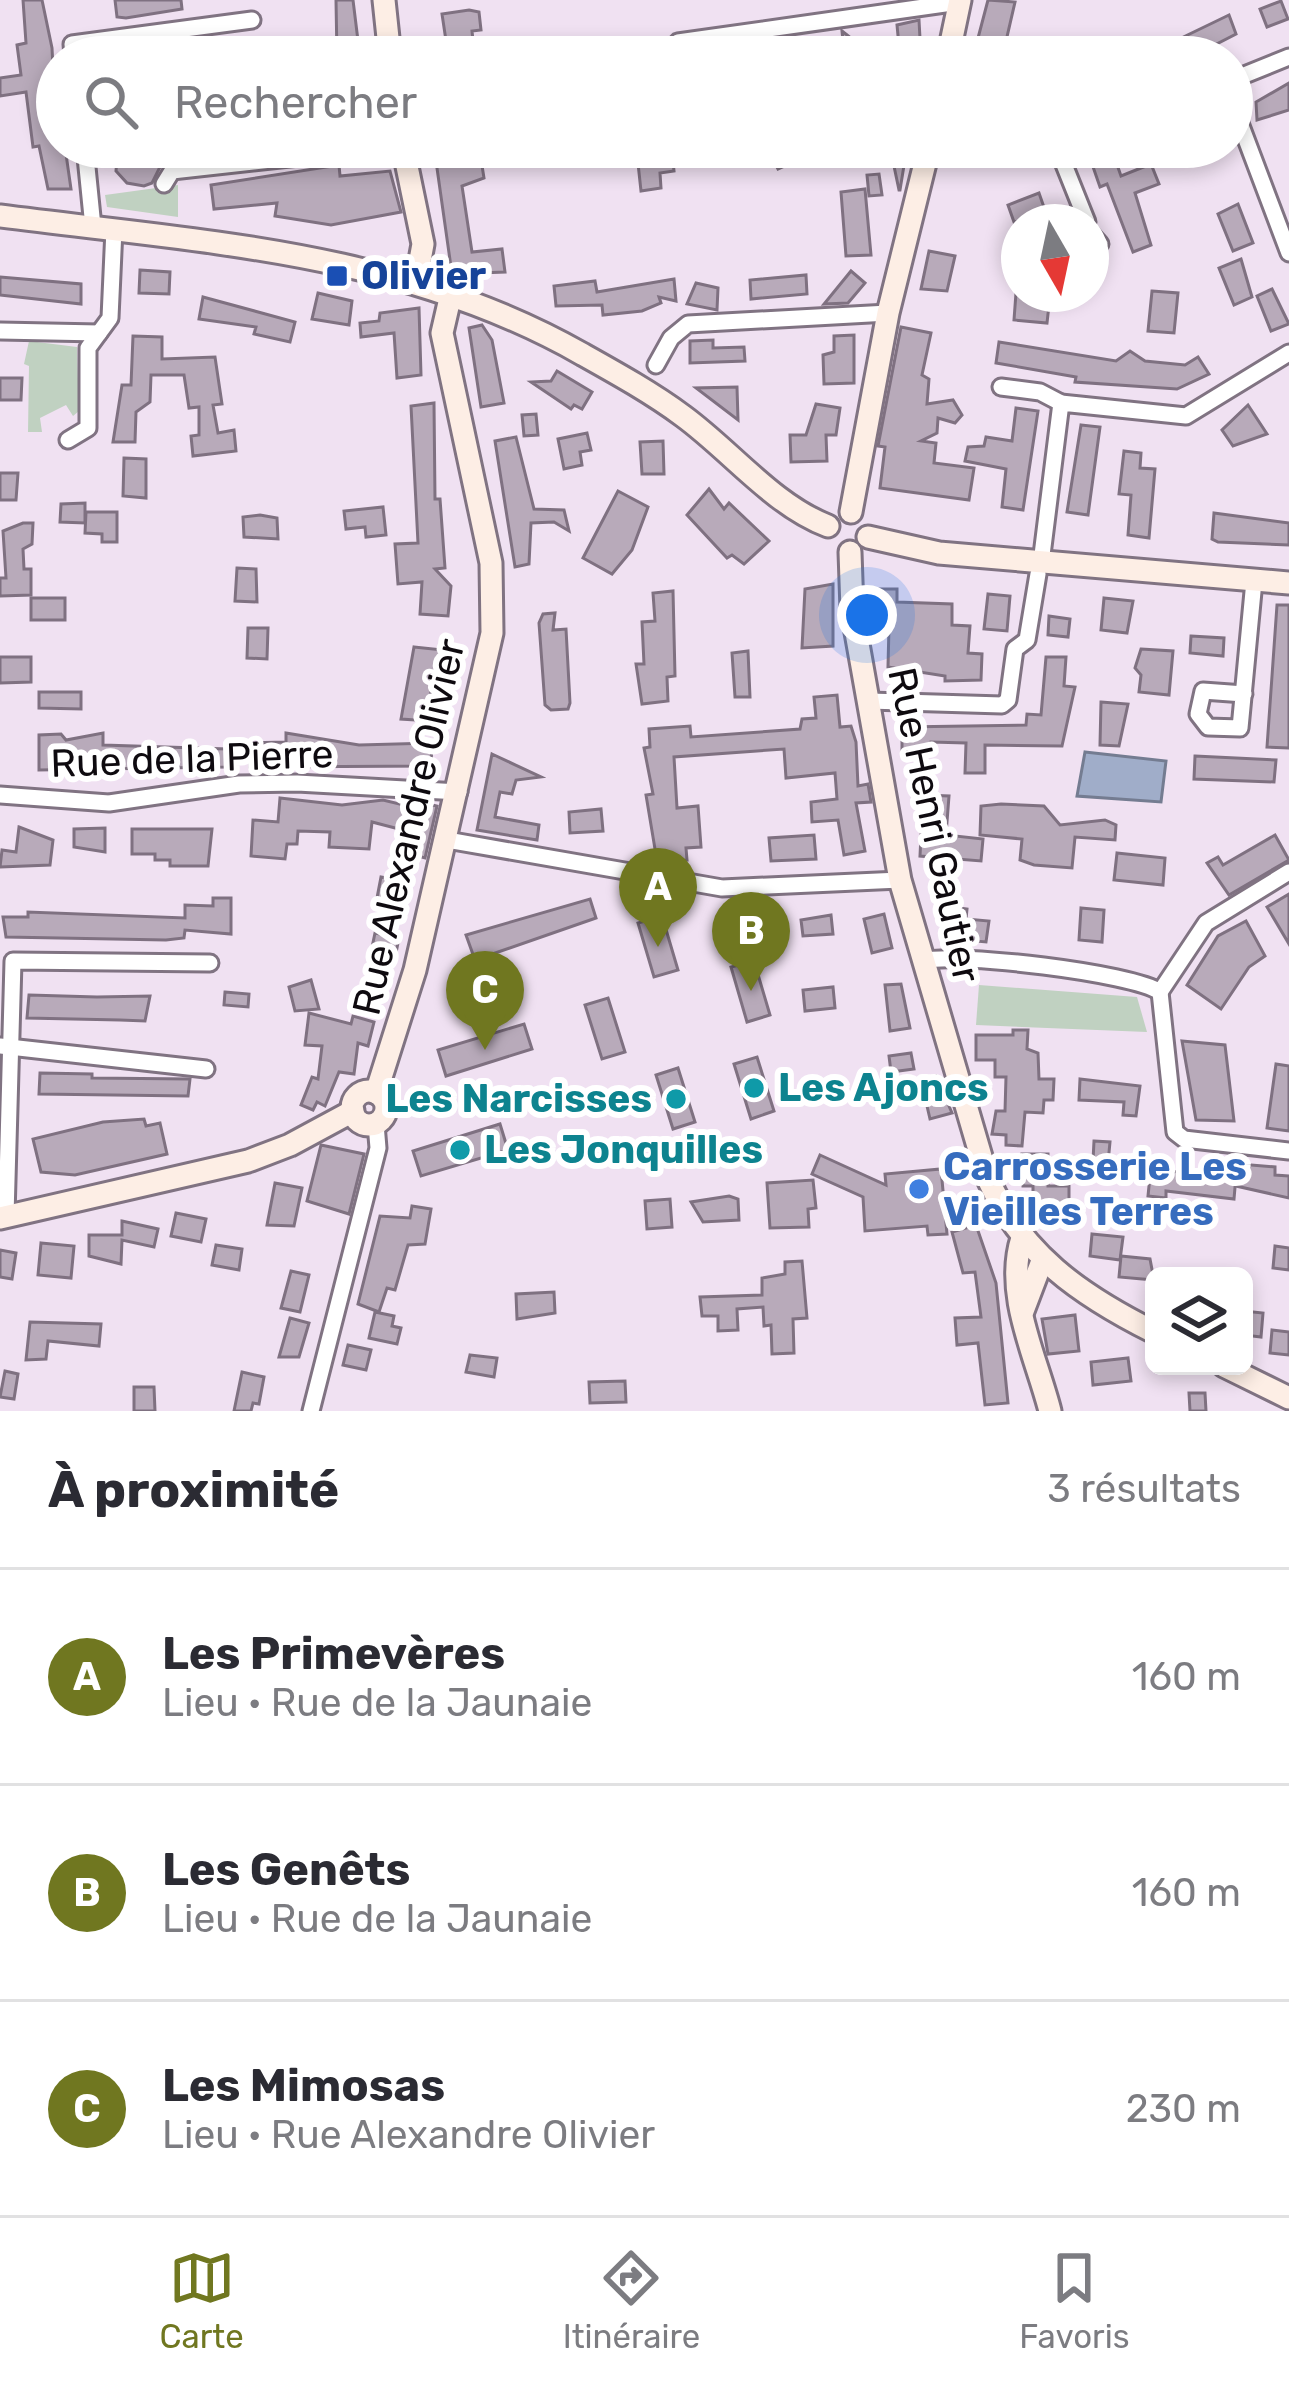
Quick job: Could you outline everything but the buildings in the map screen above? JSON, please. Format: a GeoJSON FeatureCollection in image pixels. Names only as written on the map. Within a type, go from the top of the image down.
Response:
{"type":"FeatureCollection","features":[{"type":"Feature","properties":{"kind":"street"},"geometry":{"type":"LineString","coordinates":[[383,0],[387,36]]}},
{"type":"Feature","properties":{"kind":"street"},"geometry":{"type":"LineString","coordinates":[[719,36],[959,1],[952,36]]}},
{"type":"Feature","properties":{"kind":"street"},"geometry":{"type":"LineString","coordinates":[[161,36],[218,31],[252,20]]}},
{"type":"Feature","properties":{"kind":"street"},"geometry":{"type":"LineString","coordinates":[[1253,72],[1289,57]]}},
{"type":"Feature","properties":{"kind":"street"},"geometry":{"type":"LineString","coordinates":[[1253,154],[1289,253]]}},
{"type":"Feature","properties":{"kind":"street"},"geometry":{"type":"LineString","coordinates":[[68,440],[88,428],[88,348],[110,318],[104,228],[90,168]]}},
{"type":"Feature","properties":{"kind":"street"},"geometry":{"type":"LineString","coordinates":[[164,184],[172,171],[199,168]]}},
{"type":"Feature","properties":{"kind":"street"},"geometry":{"type":"LineString","coordinates":[[407,168],[423,244],[416,282]]}},
{"type":"Feature","properties":{"kind":"street"},"geometry":{"type":"LineString","coordinates":[[851,512],[888,313],[924,168]]}},
{"type":"Feature","properties":{"kind":"street"},"geometry":{"type":"LineString","coordinates":[[1066,168],[1080,204]]}},
{"type":"Feature","properties":{"kind":"street"},"geometry":{"type":"LineString","coordinates":[[0,216],[278,249],[451,294],[548,336],[644,390],[799,514],[828,526]]}},
{"type":"Feature","properties":{"kind":"street","name":"Rue Alexandre Olivier"},"geometry":{"type":"LineString","coordinates":[[311,1411],[378,1148],[376,1124],[386,1110],[376,1093],[415,970],[489,657],[494,600],[442,333],[451,294]]}},
{"type":"Feature","properties":{"kind":"street"},"geometry":{"type":"LineString","coordinates":[[656,365],[671,338],[688,324],[888,313]]}},
{"type":"Feature","properties":{"kind":"street"},"geometry":{"type":"LineString","coordinates":[[0,331],[99,333]]}},
{"type":"Feature","properties":{"kind":"street"},"geometry":{"type":"LineString","coordinates":[[1001,387],[1040,392],[1061,403],[1186,416],[1289,352]]}},
{"type":"Feature","properties":{"kind":"street"},"geometry":{"type":"LineString","coordinates":[[868,701],[1002,705],[1008,700],[1011,659],[1027,640],[1061,403]]}},
{"type":"Feature","properties":{"kind":"street"},"geometry":{"type":"LineString","coordinates":[[851,512],[835,516],[828,526],[832,545],[859,544],[1039,568],[1289,583]]}},
{"type":"Feature","properties":{"kind":"street"},"geometry":{"type":"LineString","coordinates":[[851,512],[867,524],[859,544]]}},
{"type":"Feature","properties":{"kind":"street","name":"Rue Henri Gautier"},"geometry":{"type":"LineString","coordinates":[[859,544],[852,610],[900,880],[987,1177],[1022,1238],[1042,1261],[1085,1294],[1145,1326]]}},
{"type":"Feature","properties":{"kind":"street"},"geometry":{"type":"LineString","coordinates":[[1244,694],[1253,581]]}},
{"type":"Feature","properties":{"kind":"street","name":"Rue de la Pierre"},"geometry":{"type":"LineString","coordinates":[[0,795],[109,803],[239,784],[297,783],[459,793]]}},
{"type":"Feature","properties":{"kind":"street"},"geometry":{"type":"LineString","coordinates":[[447,840],[722,888],[900,880]]}},
{"type":"Feature","properties":{"kind":"street"},"geometry":{"type":"LineString","coordinates":[[1289,872],[1206,923],[1160,992],[1175,1132],[1184,1139],[1289,1150]]}},
{"type":"Feature","properties":{"kind":"street"},"geometry":{"type":"LineString","coordinates":[[210,963],[13,961],[6,1047],[3,1217],[248,1161],[290,1145],[353,1111],[359,1095],[376,1093]]}},
{"type":"Feature","properties":{"kind":"street"},"geometry":{"type":"LineString","coordinates":[[923,961],[1099,974],[1146,983],[1160,992]]}},
{"type":"Feature","properties":{"kind":"street"},"geometry":{"type":"LineString","coordinates":[[6,1047],[206,1069]]}},
{"type":"Feature","properties":{"kind":"street"},"geometry":{"type":"LineString","coordinates":[[353,1111],[361,1123],[376,1124]]}},
{"type":"Feature","properties":{"kind":"street"},"geometry":{"type":"LineString","coordinates":[[1022,1238],[1014,1263],[1051,1411]]}},
{"type":"Feature","properties":{"kind":"street"},"geometry":{"type":"LineString","coordinates":[[1023,1311],[1042,1261]]}},
{"type":"Feature","properties":{"kind":"street"},"geometry":{"type":"LineString","coordinates":[[1242,1375],[1289,1398]]}},
{"type":"Feature","properties":{"kind":"green space"},"geometry":{"type":"Polygon","coordinates":[[[178,185],[178,217],[107,207],[105,195],[178,185]]]}},
{"type":"Feature","properties":{"kind":"green space"},"geometry":{"type":"Polygon","coordinates":[[[29,341],[77,347],[79,411],[73,416],[66,405],[40,418],[42,432],[28,432],[29,366],[24,364],[29,341]]]}},
{"type":"Feature","properties":{"kind":"green space"},"geometry":{"type":"Polygon","coordinates":[[[979,985],[1137,997],[1147,1032],[976,1025],[979,985]]]}},
{"type":"Feature","properties":{"kind":"water"},"geometry":{"type":"Polygon","coordinates":[[[1085,752],[1166,761],[1161,802],[1077,796],[1085,752]]]}},
{"type":"Feature","properties":{"kind":"place","name":"Olivier"},"geometry":{"type":"Point","coordinates":[337,276]}},
{"type":"Feature","properties":{"kind":"place","name":"Les Primevères"},"geometry":{"type":"Point","coordinates":[658,947]}},
{"type":"Feature","properties":{"kind":"place","name":"Les Genêts"},"geometry":{"type":"Point","coordinates":[751,991]}},
{"type":"Feature","properties":{"kind":"place","name":"Les Mimosas"},"geometry":{"type":"Point","coordinates":[485,1050]}},
{"type":"Feature","properties":{"kind":"place","name":"Les Ajoncs"},"geometry":{"type":"Point","coordinates":[754,1088]}},
{"type":"Feature","properties":{"kind":"place","name":"Les Narcisses"},"geometry":{"type":"Point","coordinates":[676,1099]}},
{"type":"Feature","properties":{"kind":"place","name":"Les Jonquilles"},"geometry":{"type":"Point","coordinates":[460,1150]}},
{"type":"Feature","properties":{"kind":"place","name":"Carrosserie Les Vieilles Terres"},"geometry":{"type":"Point","coordinates":[919,1189]}}]}
